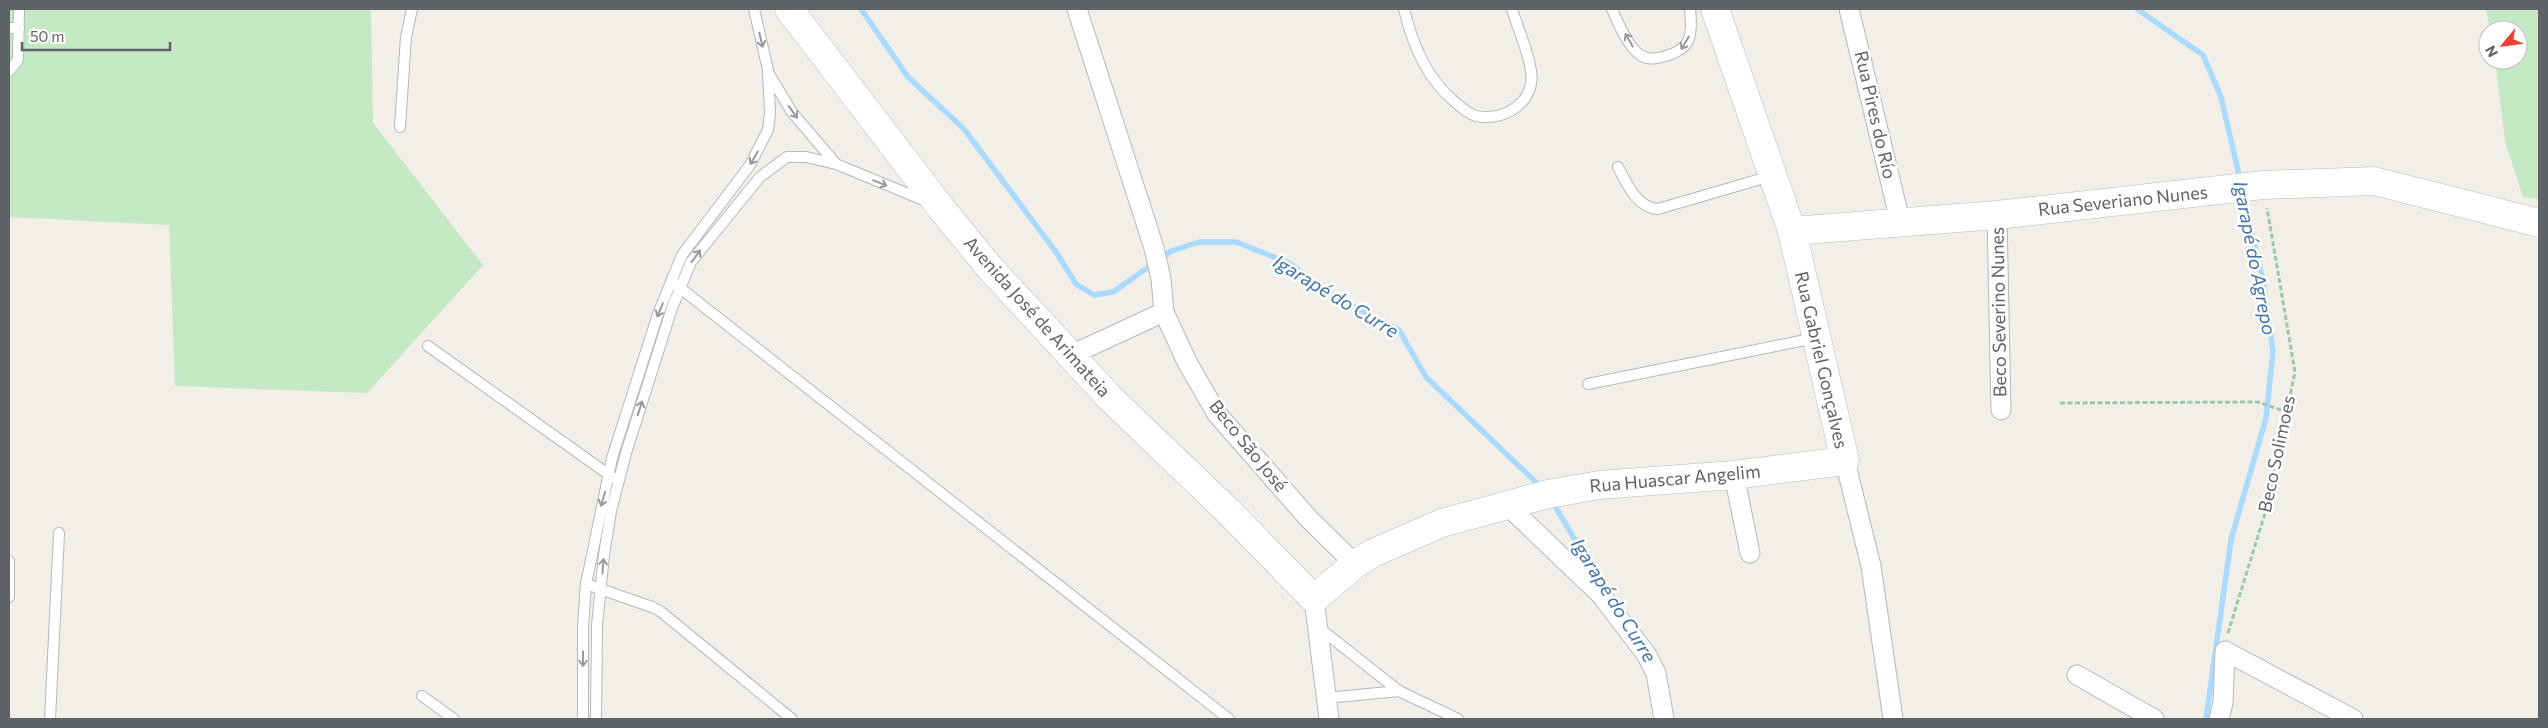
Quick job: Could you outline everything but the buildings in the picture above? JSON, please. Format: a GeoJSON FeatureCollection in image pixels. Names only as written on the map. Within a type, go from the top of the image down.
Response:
{"type":"FeatureCollection","features":[{"type":"Feature","properties":{"kind":"street","name":"Avenida José de Arimateia"},"geometry":{"type":"LineString","coordinates":[[789,9],[941,208],[990,268],[1110,398],[1228,511],[1314,599]]}},
{"type":"Feature","properties":{"kind":"street","name":"Beco São José"},"geometry":{"type":"LineString","coordinates":[[1077,9],[1154,248],[1161,279],[1164,312],[1187,362],[1217,414],[1308,519],[1355,564]]}},
{"type":"Feature","properties":{"kind":"street","name":"Rua Gabriel Gonçalves"},"geometry":{"type":"LineString","coordinates":[[1715,9],[1792,231],[1844,461],[1872,566],[1893,719]]}},
{"type":"Feature","properties":{"kind":"street","name":"Rua Pires do Río"},"geometry":{"type":"LineString","coordinates":[[1849,9],[1900,221]]}},
{"type":"Feature","properties":{"kind":"street","name":"Rua Severiano Nunes"},"geometry":{"type":"LineString","coordinates":[[1792,231],[1900,221],[1996,215],[2259,186],[2374,181],[2539,223]]}},
{"type":"Feature","properties":{"kind":"street","name":"Beco Severino Nunes"},"geometry":{"type":"LineString","coordinates":[[1996,215],[2001,410]]}},
{"type":"Feature","properties":{"kind":"street"},"geometry":{"type":"LineString","coordinates":[[1071,355],[1164,312]]}},
{"type":"Feature","properties":{"kind":"street","name":"Rua Huascar Angelim"},"geometry":{"type":"LineString","coordinates":[[1314,599],[1355,564],[1373,553],[1442,523],[1548,494],[1598,485],[1734,475],[1844,461]]}},
{"type":"Feature","properties":{"kind":"street"},"geometry":{"type":"LineString","coordinates":[[1734,475],[1750,553]]}},
{"type":"Feature","properties":{"kind":"street"},"geometry":{"type":"LineString","coordinates":[[1507,505],[1601,595],[1646,654],[1656,673],[1664,719]]}},
{"type":"Feature","properties":{"kind":"street"},"geometry":{"type":"LineString","coordinates":[[1314,599],[1329,719]]}},
{"type":"Feature","properties":{"kind":"street"},"geometry":{"type":"LineString","coordinates":[[2219,719],[2223,703],[2225,650],[2353,719]]}},
{"type":"Feature","properties":{"kind":"street"},"geometry":{"type":"LineString","coordinates":[[2077,676],[2154,719]]}},
{"type":"Feature","properties":{"kind":"lane"},"geometry":{"type":"LineString","coordinates":[[9,71],[18,60],[14,28],[20,9]]}},
{"type":"Feature","properties":{"kind":"lane"},"geometry":{"type":"LineString","coordinates":[[400,127],[406,37],[412,9]]}},
{"type":"Feature","properties":{"kind":"lane"},"geometry":{"type":"LineString","coordinates":[[583,719],[583,627],[586,584],[600,508],[626,454],[676,284],[682,255],[741,177],[766,135],[770,113],[768,70],[754,9]]}},
{"type":"Feature","properties":{"kind":"lane"},"geometry":{"type":"LineString","coordinates":[[1404,9],[1411,39],[1434,80],[1453,101],[1475,116],[1500,116],[1519,106],[1530,92],[1532,72],[1512,9]]}},
{"type":"Feature","properties":{"kind":"lane"},"geometry":{"type":"LineString","coordinates":[[1612,9],[1632,46],[1641,56],[1655,59],[1679,53],[1685,47],[1692,26],[1690,9]]}},
{"type":"Feature","properties":{"kind":"lane"},"geometry":{"type":"LineString","coordinates":[[768,70],[791,111],[836,164]]}},
{"type":"Feature","properties":{"kind":"lane"},"geometry":{"type":"LineString","coordinates":[[676,284],[695,256],[756,181],[781,160],[794,155],[836,164],[941,208]]}},
{"type":"Feature","properties":{"kind":"lane"},"geometry":{"type":"LineString","coordinates":[[1618,167],[1642,204],[1652,209],[1658,209],[1772,176]]}},
{"type":"Feature","properties":{"kind":"lane"},"geometry":{"type":"LineString","coordinates":[[676,284],[1229,719]]}},
{"type":"Feature","properties":{"kind":"lane"},"geometry":{"type":"LineString","coordinates":[[1588,384],[1816,338]]}},
{"type":"Feature","properties":{"kind":"lane"},"geometry":{"type":"LineString","coordinates":[[428,346],[614,479]]}},
{"type":"Feature","properties":{"kind":"lane"},"geometry":{"type":"LineString","coordinates":[[596,719],[597,632],[604,552],[614,479]]}},
{"type":"Feature","properties":{"kind":"lane"},"geometry":{"type":"LineString","coordinates":[[50,719],[59,533]]}},
{"type":"Feature","properties":{"kind":"lane"},"geometry":{"type":"LineString","coordinates":[[9,561],[9,597]]}},
{"type":"Feature","properties":{"kind":"lane"},"geometry":{"type":"LineString","coordinates":[[586,584],[601,588],[660,612],[792,719]]}},
{"type":"Feature","properties":{"kind":"lane"},"geometry":{"type":"LineString","coordinates":[[1318,627],[1399,691],[1458,719]]}},
{"type":"Feature","properties":{"kind":"lane"},"geometry":{"type":"LineString","coordinates":[[1326,698],[1399,691]]}},
{"type":"Feature","properties":{"kind":"lane"},"geometry":{"type":"LineString","coordinates":[[422,696],[454,719]]}},
{"type":"Feature","properties":{"kind":"path","name":"Beco Solimoes"},"geometry":{"type":"LineString","coordinates":[[2225,650],[2229,629],[2266,510],[2295,372],[2259,186]]}},
{"type":"Feature","properties":{"kind":"path"},"geometry":{"type":"LineString","coordinates":[[2060,403],[2258,402],[2287,412]]}},
{"type":"Feature","properties":{"kind":"green space"},"geometry":{"type":"Polygon","coordinates":[[[9,9],[371,9],[373,123],[483,265],[367,393],[175,386],[169,225],[9,217],[9,9]]]}},
{"type":"Feature","properties":{"kind":"green space"},"geometry":{"type":"Polygon","coordinates":[[[2486,9],[2539,9],[2539,199],[2523,197],[2505,141],[2496,70],[2528,70],[2528,20],[2488,20],[2486,9]]]}},
{"type":"Feature","properties":{"kind":"waterway","name":"Igarapé do Curre"},"geometry":{"type":"LineString","coordinates":[[861,9],[908,77],[964,129],[1056,252],[1076,284],[1094,295],[1113,292],[1153,264]]}},
{"type":"Feature","properties":{"kind":"waterway","name":"Igarapé do Agrepo"},"geometry":{"type":"LineString","coordinates":[[2137,9],[2203,55],[2221,97],[2240,179]]}},
{"type":"Feature","properties":{"kind":"waterway","name":"Igarapé do Agrepo"},"geometry":{"type":"LineString","coordinates":[[2206,719],[2231,540],[2266,418],[2273,351],[2263,281],[2243,196]]}},
{"type":"Feature","properties":{"kind":"waterway","name":"Igarapé do Curre"},"geometry":{"type":"LineString","coordinates":[[1161,259],[1171,251],[1199,242],[1236,242],[1289,263],[1331,295],[1399,330],[1426,377],[1542,488]]}},
{"type":"Feature","properties":{"kind":"waterway","name":"Igarapé do Curre"},"geometry":{"type":"LineString","coordinates":[[1552,501],[1601,584]]}}]}
